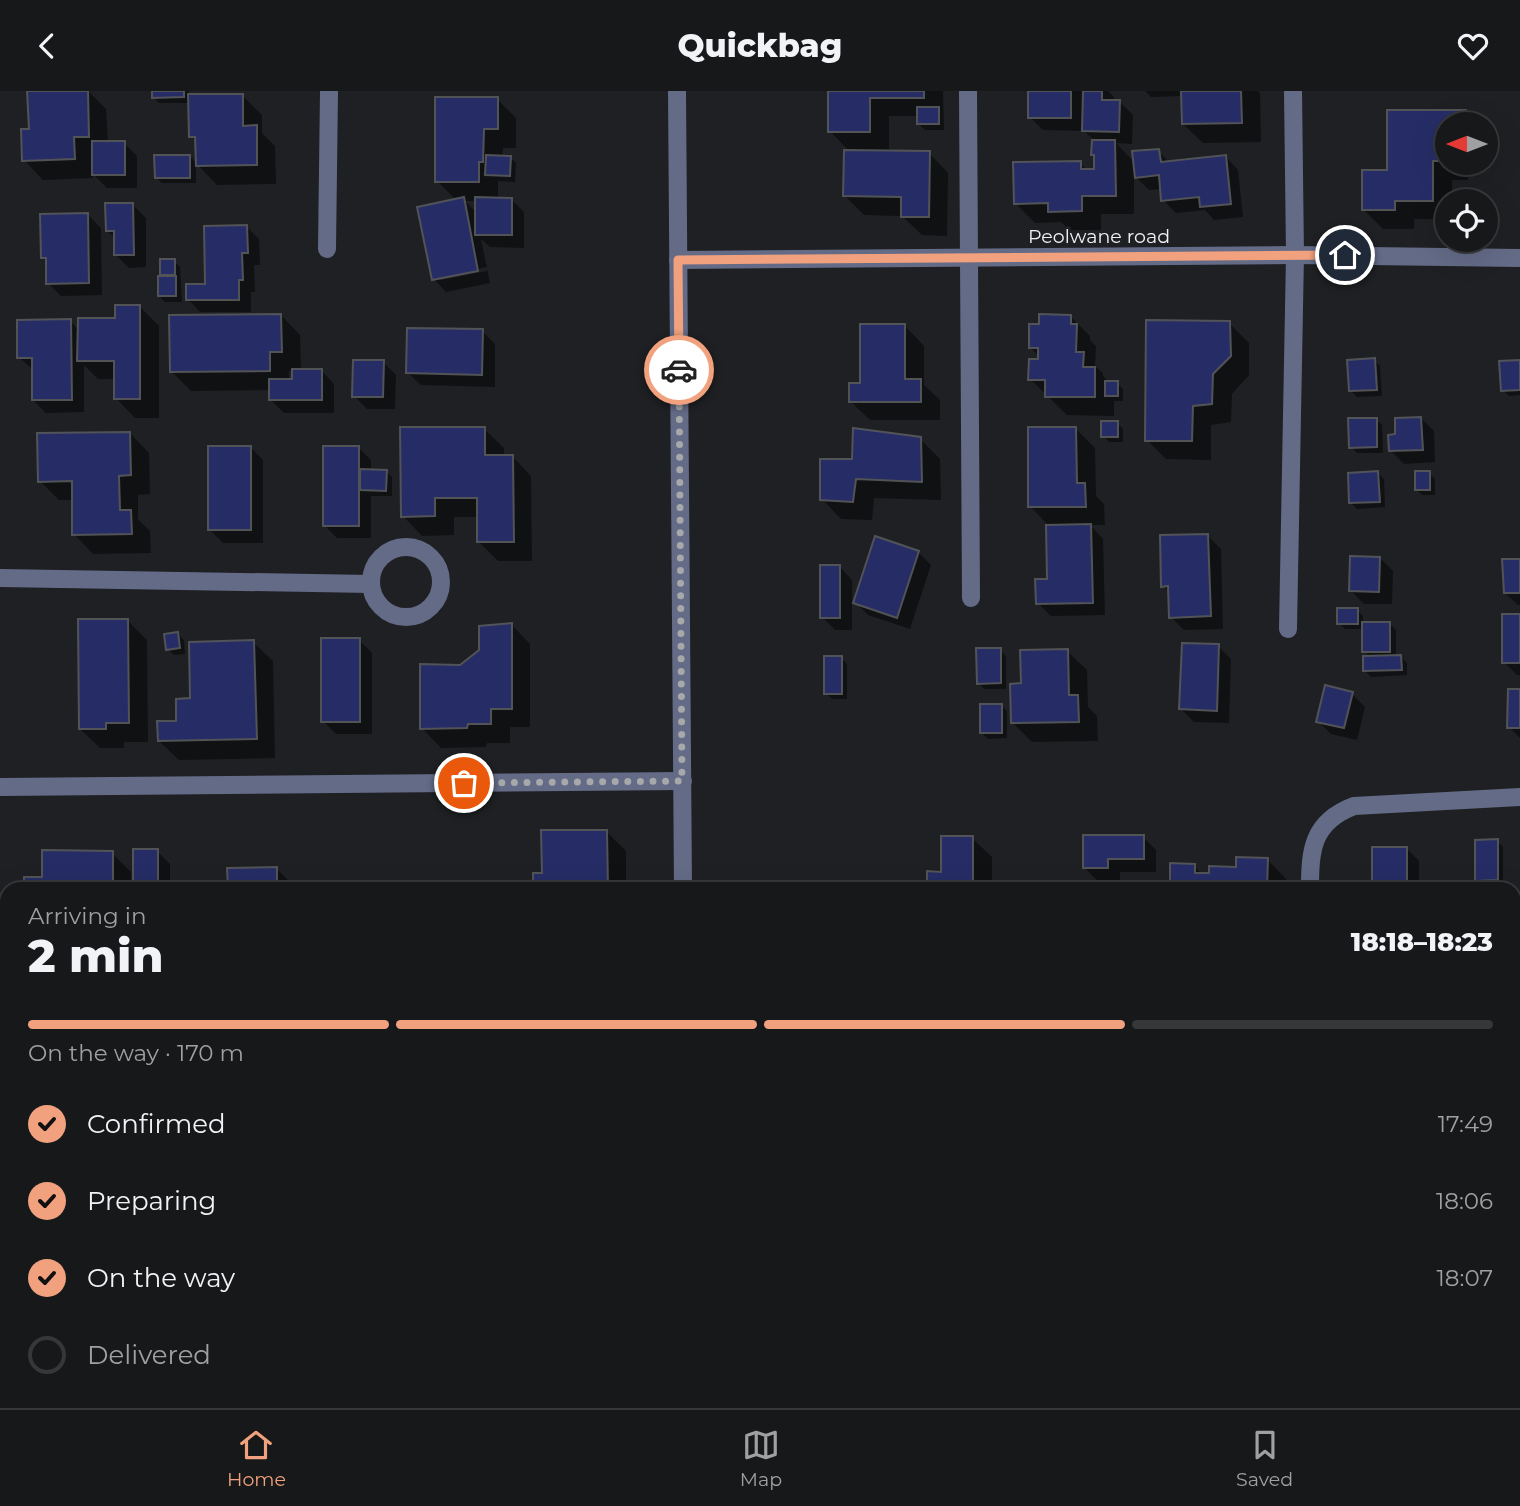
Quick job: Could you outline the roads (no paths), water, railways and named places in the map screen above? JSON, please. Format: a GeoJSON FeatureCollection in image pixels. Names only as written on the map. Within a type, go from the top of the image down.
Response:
{"type":"FeatureCollection","features":[{"type":"Feature","properties":{"kind":"street"},"geometry":{"type":"LineString","coordinates":[[327,250],[329,91]]}},
{"type":"Feature","properties":{"kind":"street"},"geometry":{"type":"LineString","coordinates":[[677,91],[683,882]]}},
{"type":"Feature","properties":{"kind":"street"},"geometry":{"type":"LineString","coordinates":[[968,91],[971,598]]}},
{"type":"Feature","properties":{"kind":"street"},"geometry":{"type":"LineString","coordinates":[[1287,629],[1296,255],[1293,91]]}},
{"type":"Feature","properties":{"kind":"street","name":"Peolwane road"},"geometry":{"type":"LineString","coordinates":[[678,260],[1296,255],[1520,258]]}},
{"type":"Feature","properties":{"kind":"street"},"geometry":{"type":"LineString","coordinates":[[408,546],[426,553],[433,561],[439,569],[441,589],[435,605],[421,615],[404,619],[387,614],[376,601],[371,584],[374,565],[388,550],[408,546]]}},
{"type":"Feature","properties":{"kind":"street"},"geometry":{"type":"LineString","coordinates":[[0,577],[371,584]]}},
{"type":"Feature","properties":{"kind":"street"},"geometry":{"type":"LineString","coordinates":[[0,787],[682,781]]}},
{"type":"Feature","properties":{"kind":"street"},"geometry":{"type":"LineString","coordinates":[[1310,882],[1310,853],[1318,835],[1338,812],[1354,806],[1520,797]]}}]}
